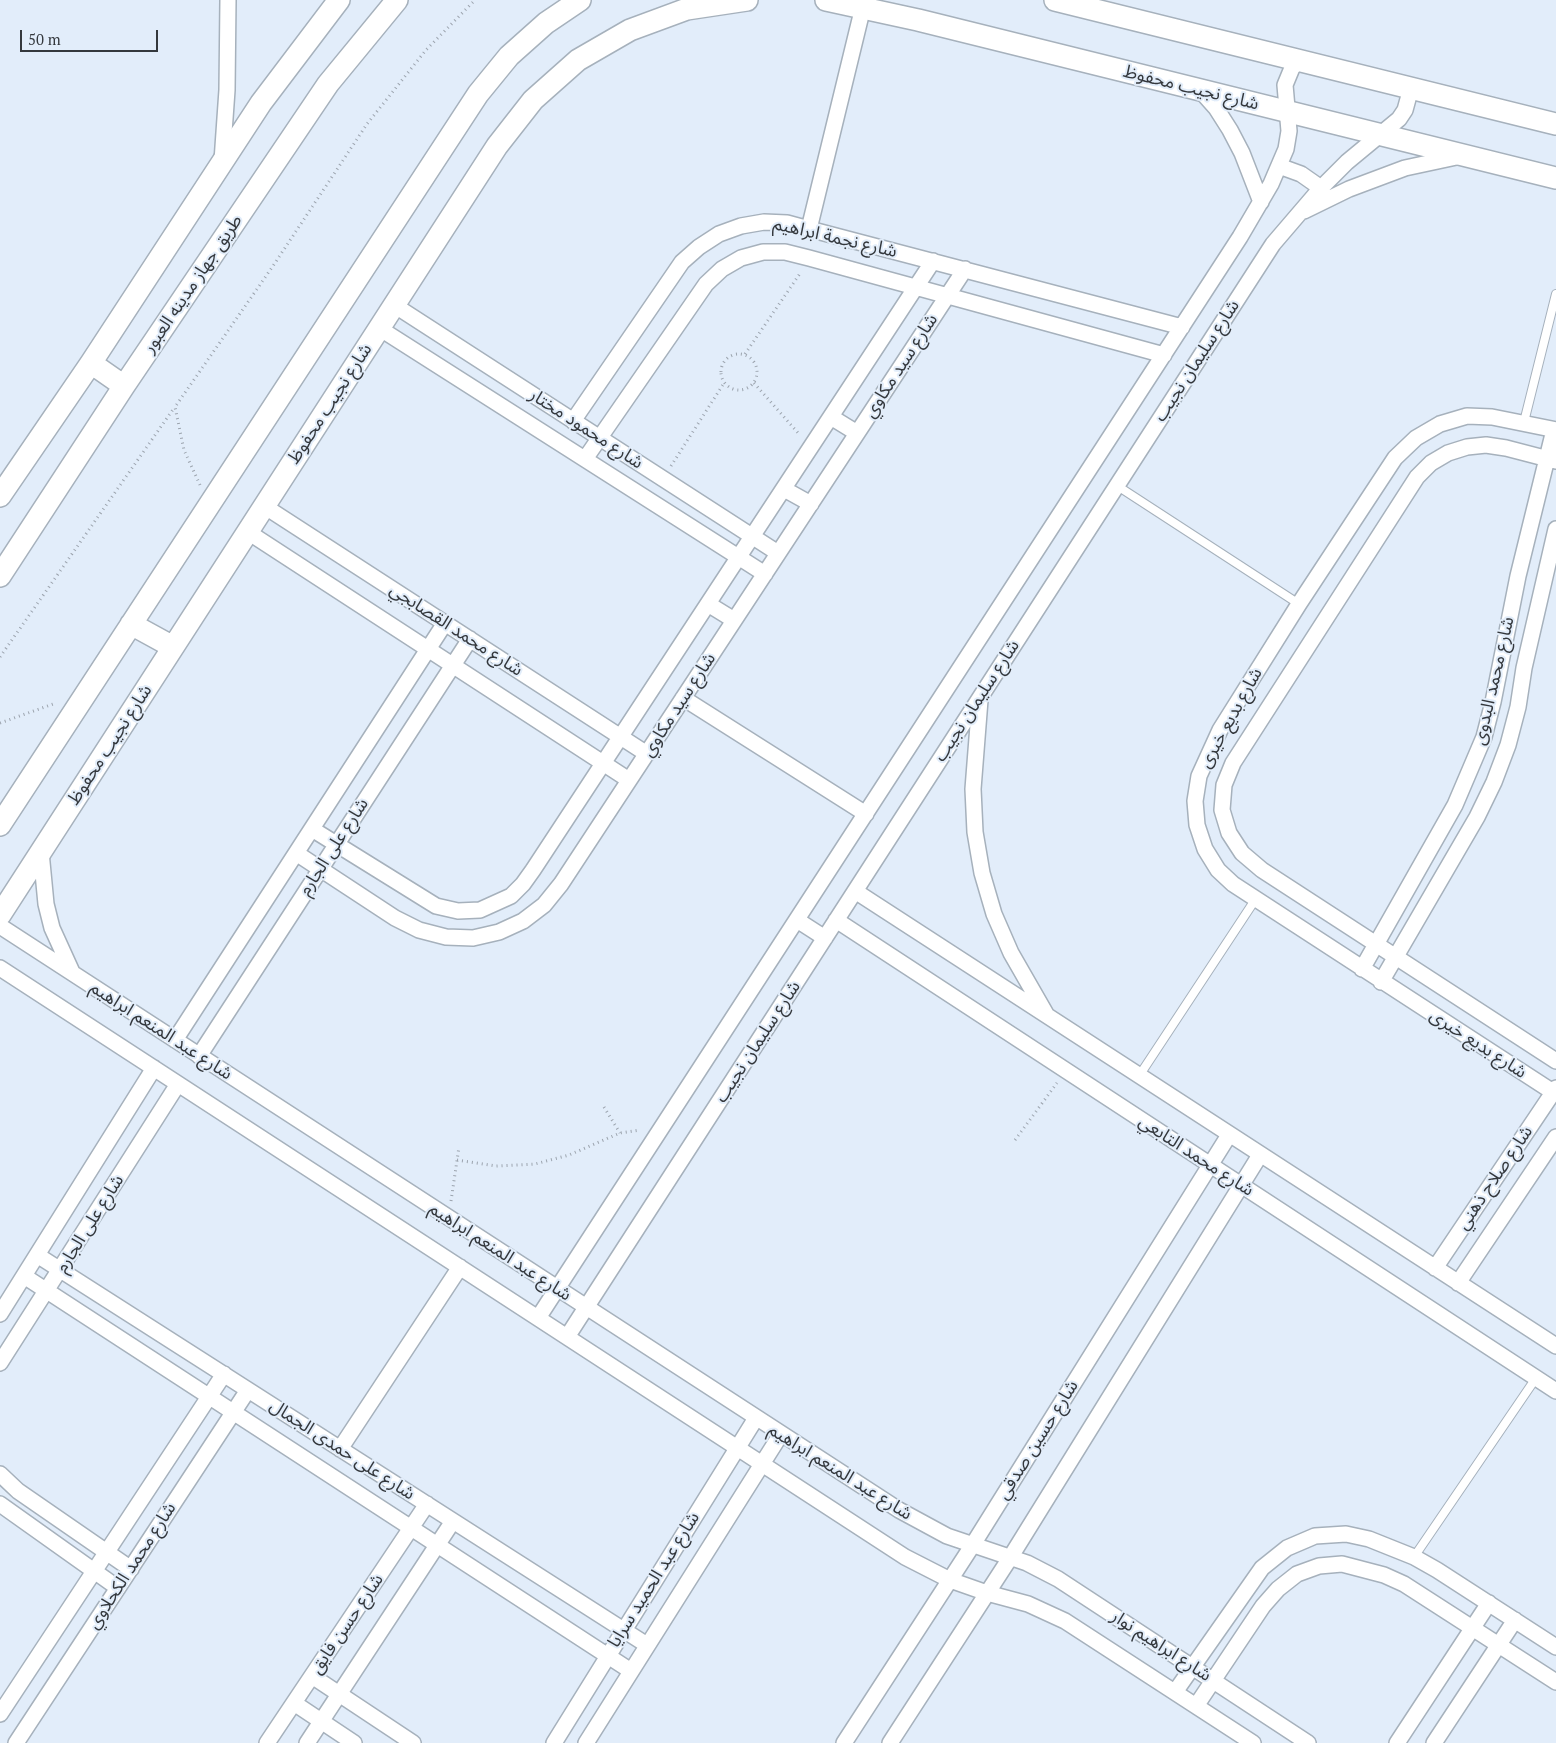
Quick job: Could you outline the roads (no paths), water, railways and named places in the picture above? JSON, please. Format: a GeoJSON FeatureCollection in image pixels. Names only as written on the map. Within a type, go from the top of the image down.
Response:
{"type":"FeatureCollection","features":[{"type":"Feature","properties":{"kind":"street"},"geometry":{"type":"LineString","coordinates":[[222,166],[227,90],[228,0]]}},
{"type":"Feature","properties":{"kind":"street"},"geometry":{"type":"LineString","coordinates":[[0,496],[91,363],[261,104],[339,0]]}},
{"type":"Feature","properties":{"kind":"street","name":"طريق جهاز مدينه العبور"},"geometry":{"type":"LineString","coordinates":[[0,576],[124,386],[328,84],[396,0]]}},
{"type":"Feature","properties":{"kind":"street"},"geometry":{"type":"LineString","coordinates":[[0,825],[478,94],[509,56],[546,23],[580,0]]}},
{"type":"Feature","properties":{"kind":"street","name":"شارع نجيب محفوظ"},"geometry":{"type":"LineString","coordinates":[[0,915],[497,146],[533,100],[578,60],[640,26],[686,10],[747,0]]}},
{"type":"Feature","properties":{"kind":"street","name":"شارع نجيب محفوظ"},"geometry":{"type":"LineString","coordinates":[[826,0],[863,7],[1556,178]]}},
{"type":"Feature","properties":{"kind":"street"},"geometry":{"type":"LineString","coordinates":[[1055,0],[1556,124]]}},
{"type":"Feature","properties":{"kind":"street"},"geometry":{"type":"LineString","coordinates":[[809,229],[863,7]]}},
{"type":"Feature","properties":{"kind":"street","name":"شارع سليمان نجيب"},"geometry":{"type":"LineString","coordinates":[[538,1318],[1164,355],[1261,202],[1286,149],[1288,112],[1285,103],[1285,85],[1292,68],[1299,61]]}},
{"type":"Feature","properties":{"kind":"street","name":"شارع سليمان نجيب"},"geometry":{"type":"LineString","coordinates":[[568,1337],[1253,275],[1296,215],[1321,188],[1347,162],[1399,120],[1405,110],[1411,88]]}},
{"type":"Feature","properties":{"kind":"street"},"geometry":{"type":"LineString","coordinates":[[1200,90],[1216,108],[1230,130],[1242,153],[1261,202]]}},
{"type":"Feature","properties":{"kind":"street"},"geometry":{"type":"LineString","coordinates":[[1296,215],[1349,189],[1405,168],[1463,155]]}},
{"type":"Feature","properties":{"kind":"street"},"geometry":{"type":"LineString","coordinates":[[1278,166],[1301,174],[1321,188]]}},
{"type":"Feature","properties":{"kind":"street","name":"شارع نجمة ابراهيم"},"geometry":{"type":"LineString","coordinates":[[573,420],[678,268],[699,246],[726,232],[764,222],[787,223],[1182,327]]}},
{"type":"Feature","properties":{"kind":"street","name":"شارع نجمة ابراهيم"},"geometry":{"type":"LineString","coordinates":[[585,460],[692,302],[722,269],[741,258],[763,252],[785,252],[809,258],[1164,355]]}},
{"type":"Feature","properties":{"kind":"street","name":"شارع سيد مكاوي"},"geometry":{"type":"LineString","coordinates":[[312,829],[436,906],[458,911],[480,910],[511,896],[523,884],[604,763],[933,261]]}},
{"type":"Feature","properties":{"kind":"street","name":"شارع سيد مكاوي"},"geometry":{"type":"LineString","coordinates":[[296,853],[395,918],[419,930],[446,937],[473,938],[499,932],[523,921],[544,905],[561,884],[965,270]]}},
{"type":"Feature","properties":{"kind":"street","name":"شارع محمود مختار"},"geometry":{"type":"LineString","coordinates":[[394,305],[778,553]]}},
{"type":"Feature","properties":{"kind":"street","name":"شارع محمود مختار"},"geometry":{"type":"LineString","coordinates":[[379,328],[765,574]]}},
{"type":"Feature","properties":{"kind":"street"},"geometry":{"type":"LineString","coordinates":[[91,363],[124,386]]}},
{"type":"Feature","properties":{"kind":"street","name":"شارع بديع خيرى"},"geometry":{"type":"LineString","coordinates":[[1555,430],[1524,422],[1467,416],[1440,424],[1416,438],[1395,458],[1299,604],[1220,730],[1199,776],[1195,801],[1197,825],[1205,849],[1218,870],[1233,884],[1382,982],[1555,1091]]}},
{"type":"Feature","properties":{"kind":"street"},"geometry":{"type":"LineString","coordinates":[[831,417],[857,433]]}},
{"type":"Feature","properties":{"kind":"street","name":"شارع محمد البدوى"},"geometry":{"type":"LineString","coordinates":[[1362,969],[1455,805],[1484,737],[1494,702],[1518,576],[1551,460],[1555,430]]}},
{"type":"Feature","properties":{"kind":"street","name":"شارع بديع خيرى"},"geometry":{"type":"LineString","coordinates":[[1551,460],[1506,448],[1486,445],[1467,447],[1448,453],[1431,463],[1417,477],[1233,762],[1224,785],[1222,810],[1229,833],[1242,854],[1262,870],[1556,1061]]}},
{"type":"Feature","properties":{"kind":"street"},"geometry":{"type":"LineString","coordinates":[[784,488],[811,504]]}},
{"type":"Feature","properties":{"kind":"street","name":"شارع محمد القصابجي"},"geometry":{"type":"LineString","coordinates":[[264,506],[647,754]]}},
{"type":"Feature","properties":{"kind":"street","name":"شارع محمد البدوى"},"geometry":{"type":"LineString","coordinates":[[1382,982],[1477,817],[1494,782],[1518,707],[1524,668],[1556,529]]}},
{"type":"Feature","properties":{"kind":"street","name":"شارع محمد القصابجي"},"geometry":{"type":"LineString","coordinates":[[248,532],[629,780]]}},
{"type":"Feature","properties":{"kind":"street"},"geometry":{"type":"LineString","coordinates":[[708,604],[734,620]]}},
{"type":"Feature","properties":{"kind":"street","name":"شارع على الجارم"},"geometry":{"type":"LineString","coordinates":[[175,1040],[446,623]]}},
{"type":"Feature","properties":{"kind":"street"},"geometry":{"type":"LineString","coordinates":[[131,624],[173,647]]}},
{"type":"Feature","properties":{"kind":"street","name":"شارع على الجارم"},"geometry":{"type":"LineString","coordinates":[[199,1056],[470,639]]}},
{"type":"Feature","properties":{"kind":"street"},"geometry":{"type":"LineString","coordinates":[[980,697],[973,789],[975,832],[982,873],[994,914],[1011,953],[1048,1017]]}},
{"type":"Feature","properties":{"kind":"street"},"geometry":{"type":"LineString","coordinates":[[683,698],[866,814]]}},
{"type":"Feature","properties":{"kind":"street"},"geometry":{"type":"LineString","coordinates":[[41,852],[46,904],[52,928],[72,974]]}},
{"type":"Feature","properties":{"kind":"street","name":"شارع محمد التابعي"},"geometry":{"type":"LineString","coordinates":[[855,891],[1556,1346]]}},
{"type":"Feature","properties":{"kind":"street"},"geometry":{"type":"LineString","coordinates":[[797,920],[825,938]]}},
{"type":"Feature","properties":{"kind":"street","name":"شارع محمد التابعي"},"geometry":{"type":"LineString","coordinates":[[836,920],[1556,1391]]}},
{"type":"Feature","properties":{"kind":"street","name":"شارع عبد المنعم ابراهيم"},"geometry":{"type":"LineString","coordinates":[[0,926],[756,1418],[923,1524],[972,1546],[1010,1558]]}},
{"type":"Feature","properties":{"kind":"street","name":"شارع عبد المنعم ابراهيم"},"geometry":{"type":"LineString","coordinates":[[0,968],[905,1557],[950,1580],[987,1593]]}},
{"type":"Feature","properties":{"kind":"street","name":"شارع على الجارم"},"geometry":{"type":"LineString","coordinates":[[0,1314],[154,1068]]}},
{"type":"Feature","properties":{"kind":"street","name":"شارع على الجارم"},"geometry":{"type":"LineString","coordinates":[[0,1363],[178,1084]]}},
{"type":"Feature","properties":{"kind":"street","name":"شارع صلاح ذهني"},"geometry":{"type":"LineString","coordinates":[[1435,1268],[1555,1091]]}},
{"type":"Feature","properties":{"kind":"street","name":"شارع حسين صدقي"},"geometry":{"type":"LineString","coordinates":[[844,1743],[972,1546],[1229,1135]]}},
{"type":"Feature","properties":{"kind":"street","name":"شارع صلاح ذهني"},"geometry":{"type":"LineString","coordinates":[[1458,1283],[1556,1137]]}},
{"type":"Feature","properties":{"kind":"street"},"geometry":{"type":"LineString","coordinates":[[890,1743],[1010,1558],[1260,1155]]}},
{"type":"Feature","properties":{"kind":"street","name":"شارع على حمدى الجمال"},"geometry":{"type":"LineString","coordinates":[[37,1255],[647,1646]]}},
{"type":"Feature","properties":{"kind":"street"},"geometry":{"type":"LineString","coordinates":[[340,1449],[460,1267]]}},
{"type":"Feature","properties":{"kind":"street","name":"شارع على حمدى الجمال"},"geometry":{"type":"LineString","coordinates":[[24,1276],[631,1671]]}},
{"type":"Feature","properties":{"kind":"street","name":"شارع محمد الكحلاوي"},"geometry":{"type":"LineString","coordinates":[[0,1714],[224,1374]]}},
{"type":"Feature","properties":{"kind":"street","name":"شارع محمد الكحلاوي"},"geometry":{"type":"LineString","coordinates":[[16,1743],[248,1390]]}},
{"type":"Feature","properties":{"kind":"street","name":"شارع عبد الحميد سرايا"},"geometry":{"type":"LineString","coordinates":[[554,1743],[756,1418]]}},
{"type":"Feature","properties":{"kind":"street","name":"شارع عبد الحميد سرايا"},"geometry":{"type":"LineString","coordinates":[[586,1743],[781,1434]]}},
{"type":"Feature","properties":{"kind":"street"},"geometry":{"type":"LineString","coordinates":[[0,1474],[18,1491],[130,1569]]}},
{"type":"Feature","properties":{"kind":"street"},"geometry":{"type":"LineString","coordinates":[[0,1504],[118,1588]]}},
{"type":"Feature","properties":{"kind":"street","name":"شارع حسن فايق"},"geometry":{"type":"LineString","coordinates":[[267,1743],[427,1504]]}},
{"type":"Feature","properties":{"kind":"street","name":"شارع حسن فايق"},"geometry":{"type":"LineString","coordinates":[[307,1743],[453,1521]]}},
{"type":"Feature","properties":{"kind":"street"},"geometry":{"type":"LineString","coordinates":[[1175,1692],[1262,1568],[1287,1548],[1315,1536],[1346,1534],[1369,1539],[1414,1557],[1556,1647]]}},
{"type":"Feature","properties":{"kind":"street","name":"شارع ابراهيم نوار"},"geometry":{"type":"LineString","coordinates":[[1010,1558],[1058,1579],[1308,1743]]}},
{"type":"Feature","properties":{"kind":"street"},"geometry":{"type":"LineString","coordinates":[[1196,1706],[1263,1606],[1278,1589],[1297,1574],[1319,1566],[1342,1564],[1384,1575],[1423,1595],[1556,1682]]}},
{"type":"Feature","properties":{"kind":"street","name":"شارع ابراهيم نوار"},"geometry":{"type":"LineString","coordinates":[[987,1593],[1028,1604],[1059,1618],[1253,1743]]}},
{"type":"Feature","properties":{"kind":"street"},"geometry":{"type":"LineString","coordinates":[[1397,1743],[1489,1604]]}},
{"type":"Feature","properties":{"kind":"street"},"geometry":{"type":"LineString","coordinates":[[1434,1743],[1515,1620]]}},
{"type":"Feature","properties":{"kind":"street"},"geometry":{"type":"LineString","coordinates":[[312,1676],[413,1743]]}},
{"type":"Feature","properties":{"kind":"street"},"geometry":{"type":"LineString","coordinates":[[294,1703],[354,1743]]}},
{"type":"Feature","properties":{"kind":"lane"},"geometry":{"type":"LineString","coordinates":[[1524,422],[1556,294]]}},
{"type":"Feature","properties":{"kind":"lane"},"geometry":{"type":"LineString","coordinates":[[1116,485],[1299,604]]}},
{"type":"Feature","properties":{"kind":"lane"},"geometry":{"type":"LineString","coordinates":[[1139,1076],[1255,900]]}},
{"type":"Feature","properties":{"kind":"lane"},"geometry":{"type":"LineString","coordinates":[[1414,1557],[1536,1378]]}}]}
